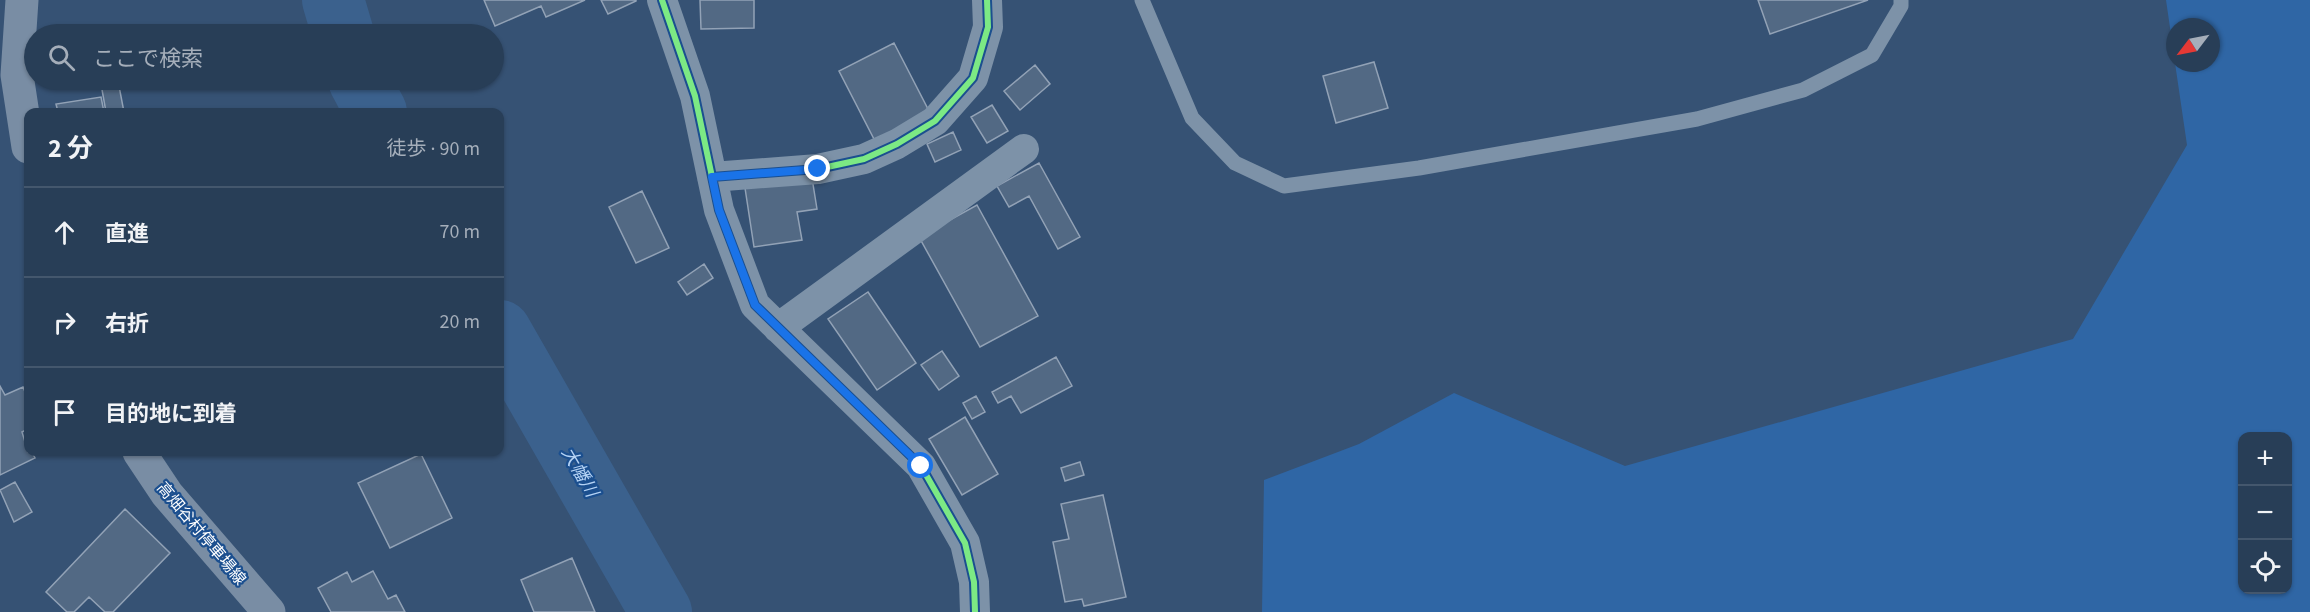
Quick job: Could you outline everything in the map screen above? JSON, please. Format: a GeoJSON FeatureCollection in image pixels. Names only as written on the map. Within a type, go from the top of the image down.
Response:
{"type":"FeatureCollection","features":[{"type":"Feature","properties":{"kind":"main road"},"geometry":{"type":"LineString","coordinates":[[22,0],[17,75],[24,121]]}},
{"type":"Feature","properties":{"kind":"main road","name":"高畑谷村停車場線"},"geometry":{"type":"LineString","coordinates":[[142,456],[167,494],[269,612]]}},
{"type":"Feature","properties":{"kind":"street"},"geometry":{"type":"LineString","coordinates":[[662,0],[695,96],[719,210],[755,305],[921,466],[965,543],[975,582],[975,612]]}},
{"type":"Feature","properties":{"kind":"street"},"geometry":{"type":"LineString","coordinates":[[712,177],[818,169],[864,159],[897,144],[935,121],[973,78],[988,27],[987,0]]}},
{"type":"Feature","properties":{"kind":"street"},"geometry":{"type":"LineString","coordinates":[[778,328],[1024,149]]}},
{"type":"Feature","properties":{"kind":"lane"},"geometry":{"type":"LineString","coordinates":[[1142,0],[1192,118],[1235,163],[1284,186],[1419,168],[1697,119],[1803,90],[1872,56],[1901,6],[1901,0]]}},
{"type":"Feature","properties":{"kind":"shaded area"},"geometry":{"type":"Polygon","coordinates":[[[2166,0],[2310,0],[2310,612],[1262,612],[1264,480],[1359,444],[1454,393],[1625,466],[2073,339],[2187,145],[2176,72],[2220,72],[2220,18],[2169,18],[2166,0]]]}},
{"type":"Feature","properties":{"kind":"building"},"geometry":{"type":"Polygon","coordinates":[[[484,0],[585,0],[546,17],[541,6],[500,24],[494,24],[484,0]]]}},
{"type":"Feature","properties":{"kind":"building"},"geometry":{"type":"Polygon","coordinates":[[[601,0],[636,0],[636,1],[608,14],[601,0]]]}},
{"type":"Feature","properties":{"kind":"building"},"geometry":{"type":"Polygon","coordinates":[[[700,0],[754,0],[754,28],[701,29],[700,0]]]}},
{"type":"Feature","properties":{"kind":"building"},"geometry":{"type":"Polygon","coordinates":[[[1758,0],[1868,0],[1770,34],[1758,0]]]}},
{"type":"Feature","properties":{"kind":"building"},"geometry":{"type":"Polygon","coordinates":[[[894,43],[930,113],[875,141],[839,71],[894,43]]]}},
{"type":"Feature","properties":{"kind":"building"},"geometry":{"type":"Polygon","coordinates":[[[1374,62],[1388,108],[1336,123],[1323,76],[1374,62]]]}},
{"type":"Feature","properties":{"kind":"building"},"geometry":{"type":"Polygon","coordinates":[[[1035,65],[1050,84],[1020,110],[1004,91],[1035,65]]]}},
{"type":"Feature","properties":{"kind":"building"},"geometry":{"type":"Polygon","coordinates":[[[102,90],[120,90],[123,108],[105,108],[102,90]]]}},
{"type":"Feature","properties":{"kind":"building"},"geometry":{"type":"Polygon","coordinates":[[[101,97],[103,108],[57,108],[56,104],[101,97]]]}},
{"type":"Feature","properties":{"kind":"building"},"geometry":{"type":"Polygon","coordinates":[[[992,105],[1008,131],[987,143],[971,117],[992,105]]]}},
{"type":"Feature","properties":{"kind":"building"},"geometry":{"type":"Polygon","coordinates":[[[953,132],[961,150],[935,162],[927,144],[953,132]]]}},
{"type":"Feature","properties":{"kind":"building"},"geometry":{"type":"Polygon","coordinates":[[[1039,163],[1080,237],[1058,249],[1029,196],[1009,207],[997,186],[1039,163]]]}},
{"type":"Feature","properties":{"kind":"building"},"geometry":{"type":"Polygon","coordinates":[[[812,178],[817,209],[797,212],[802,240],[754,247],[745,188],[812,178]]]}},
{"type":"Feature","properties":{"kind":"building"},"geometry":{"type":"Polygon","coordinates":[[[642,191],[669,248],[636,263],[609,207],[642,191]]]}},
{"type":"Feature","properties":{"kind":"building"},"geometry":{"type":"Polygon","coordinates":[[[977,205],[1038,316],[980,347],[919,237],[977,205]]]}},
{"type":"Feature","properties":{"kind":"building"},"geometry":{"type":"Polygon","coordinates":[[[704,264],[713,278],[687,295],[678,282],[704,264]]]}},
{"type":"Feature","properties":{"kind":"building"},"geometry":{"type":"Polygon","coordinates":[[[868,292],[916,363],[877,390],[828,319],[868,292]]]}},
{"type":"Feature","properties":{"kind":"building"},"geometry":{"type":"Polygon","coordinates":[[[942,351],[959,376],[939,390],[921,365],[942,351]]]}},
{"type":"Feature","properties":{"kind":"building"},"geometry":{"type":"Polygon","coordinates":[[[1056,357],[1072,386],[1021,413],[1011,396],[998,403],[992,392],[1056,357]]]}},
{"type":"Feature","properties":{"kind":"building"},"geometry":{"type":"Polygon","coordinates":[[[0,386],[5,395],[23,387],[24,456],[35,458],[0,475],[0,386]]]}},
{"type":"Feature","properties":{"kind":"building"},"geometry":{"type":"Polygon","coordinates":[[[976,396],[985,412],[972,419],[963,403],[976,396]]]}},
{"type":"Feature","properties":{"kind":"building"},"geometry":{"type":"Polygon","coordinates":[[[965,417],[998,474],[962,495],[929,439],[965,417]]]}},
{"type":"Feature","properties":{"kind":"building"},"geometry":{"type":"Polygon","coordinates":[[[417,456],[422,456],[452,518],[390,548],[358,483],[417,456]]]}},
{"type":"Feature","properties":{"kind":"building"},"geometry":{"type":"Polygon","coordinates":[[[1080,462],[1084,475],[1065,481],[1061,468],[1080,462]]]}},
{"type":"Feature","properties":{"kind":"building"},"geometry":{"type":"Polygon","coordinates":[[[15,482],[32,512],[14,522],[0,490],[15,482]]]}},
{"type":"Feature","properties":{"kind":"building"},"geometry":{"type":"Polygon","coordinates":[[[1103,495],[1126,597],[1084,606],[1082,599],[1065,602],[1053,542],[1069,539],[1061,504],[1103,495]]]}},
{"type":"Feature","properties":{"kind":"building"},"geometry":{"type":"Polygon","coordinates":[[[125,509],[170,553],[113,612],[105,612],[89,597],[74,612],[67,612],[46,592],[125,509]]]}},
{"type":"Feature","properties":{"kind":"building"},"geometry":{"type":"Polygon","coordinates":[[[572,558],[595,612],[534,612],[521,580],[572,558]]]}},
{"type":"Feature","properties":{"kind":"building"},"geometry":{"type":"Polygon","coordinates":[[[373,571],[388,599],[396,595],[405,612],[331,612],[318,588],[347,572],[352,582],[373,571]]]}},
{"type":"Feature","properties":{"kind":"waterway","name":"大幡川"},"geometry":{"type":"LineString","coordinates":[[333,0],[340,24]]}},
{"type":"Feature","properties":{"kind":"waterway","name":"大幡川"},"geometry":{"type":"LineString","coordinates":[[364,90],[374,108]]}},
{"type":"Feature","properties":{"kind":"waterway","name":"大幡川"},"geometry":{"type":"LineString","coordinates":[[504,338],[661,612]]}},
{"type":"Feature","properties":{"kind":"cycle path"},"geometry":{"type":"LineString","coordinates":[[662,0],[695,96],[719,210],[755,305],[921,466],[965,543],[974,582],[975,612]]}},
{"type":"Feature","properties":{"kind":"cycle path"},"geometry":{"type":"LineString","coordinates":[[712,177],[818,169],[864,159],[897,144],[935,121],[973,78],[988,27],[987,0]]}},
{"type":"Feature","properties":{"kind":"route"},"geometry":{"type":"LineString","coordinates":[[818,169],[712,177],[719,210],[755,305],[921,466]]}}]}
